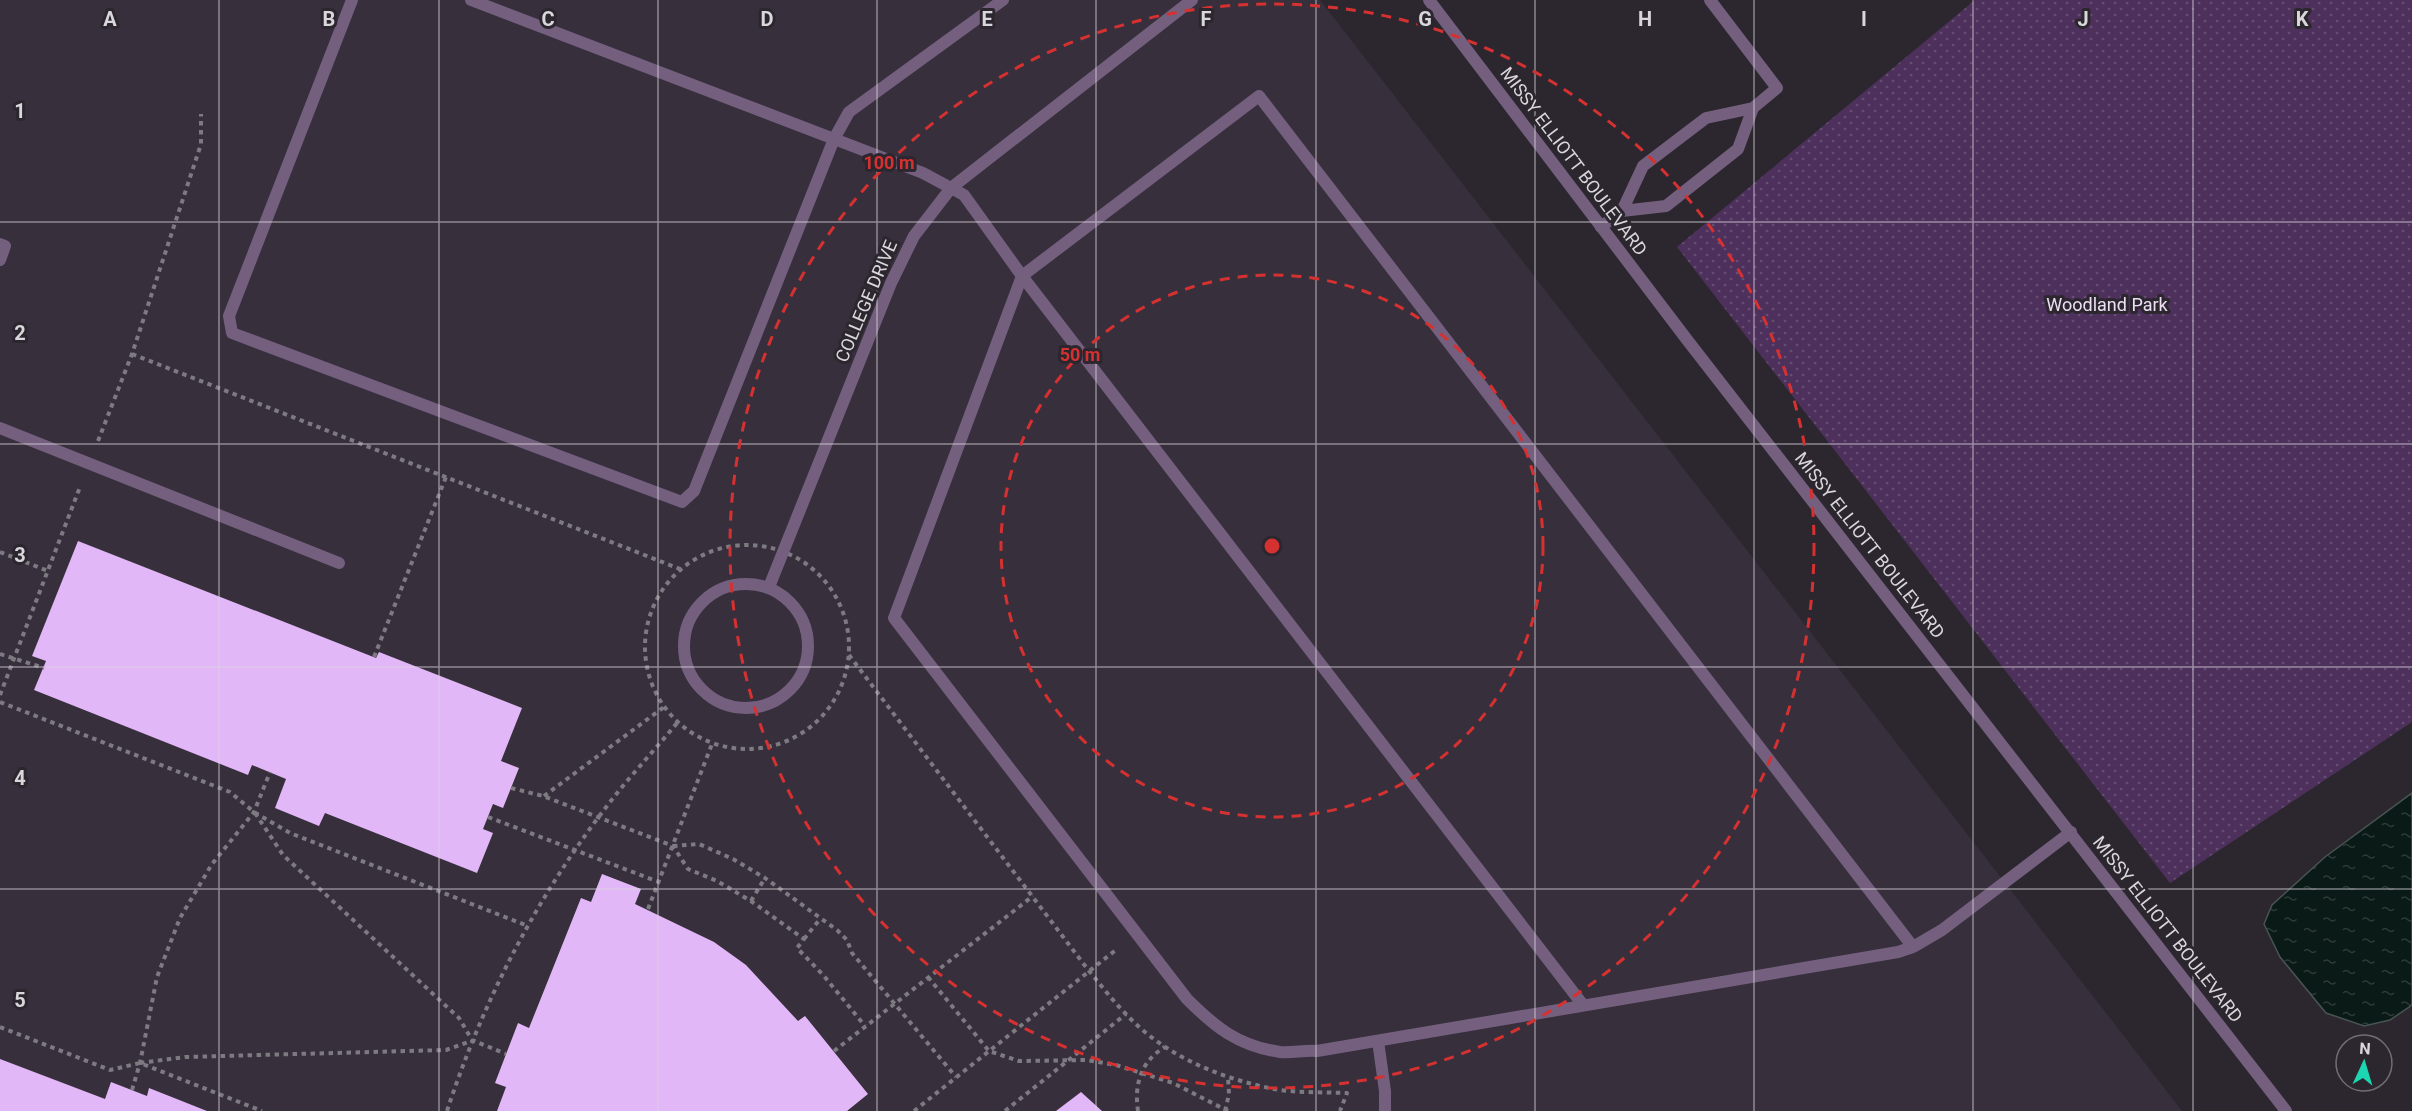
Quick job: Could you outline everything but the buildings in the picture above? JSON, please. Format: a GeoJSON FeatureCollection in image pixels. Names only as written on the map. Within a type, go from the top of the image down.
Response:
{"type":"FeatureCollection","features":[{"type":"Feature","properties":{"kind":"street"},"geometry":{"type":"LineString","coordinates":[[352,0],[229,316],[232,333],[682,502],[694,491],[834,139],[849,112],[1003,0]]}},
{"type":"Feature","properties":{"kind":"street"},"geometry":{"type":"LineString","coordinates":[[471,0],[923,172],[964,195],[1022,276],[1583,1005]]}},
{"type":"Feature","properties":{"kind":"street","name":"COLLEGE DRIVE"},"geometry":{"type":"LineString","coordinates":[[769,587],[891,283],[914,236],[951,188],[1192,0]]}},
{"type":"Feature","properties":{"kind":"street","name":"MISSY ELLIOTT BOULEVARD"},"geometry":{"type":"LineString","coordinates":[[1429,0],[1601,227],[2286,1111]]}},
{"type":"Feature","properties":{"kind":"street"},"geometry":{"type":"LineString","coordinates":[[1601,227],[1622,211],[1643,166],[1706,118],[1753,108],[1777,88],[1710,0]]}},
{"type":"Feature","properties":{"kind":"street"},"geometry":{"type":"LineString","coordinates":[[1913,946],[1259,96],[1022,276],[894,618],[1187,999],[1213,1025],[1245,1043],[1281,1052],[1317,1051],[1883,955],[1913,946],[1942,930],[2071,832]]}},
{"type":"Feature","properties":{"kind":"street"},"geometry":{"type":"LineString","coordinates":[[1622,211],[1666,206],[1738,149],[1753,108]]}},
{"type":"Feature","properties":{"kind":"street"},"geometry":{"type":"LineString","coordinates":[[0,244],[5,246],[0,260]]}},
{"type":"Feature","properties":{"kind":"street"},"geometry":{"type":"LineString","coordinates":[[0,428],[339,563]]}},
{"type":"Feature","properties":{"kind":"street"},"geometry":{"type":"LineString","coordinates":[[748,583],[769,587],[786,597],[799,612],[807,630],[809,649],[805,669],[795,686],[780,699],[761,706],[742,708],[722,704],[704,692],[697,683],[691,675],[684,654],[685,633],[693,612],[707,596],[726,586],[748,583]]}},
{"type":"Feature","properties":{"kind":"street"},"geometry":{"type":"LineString","coordinates":[[1378,1041],[1385,1091],[1385,1111]]}},
{"type":"Feature","properties":{"kind":"path"},"geometry":{"type":"LineString","coordinates":[[0,695],[132,354],[201,144],[201,114]]}},
{"type":"Feature","properties":{"kind":"path"},"geometry":{"type":"LineString","coordinates":[[132,354],[680,568]]}},
{"type":"Feature","properties":{"kind":"path"},"geometry":{"type":"LineString","coordinates":[[374,657],[446,477]]}},
{"type":"Feature","properties":{"kind":"path"},"geometry":{"type":"LineString","coordinates":[[756,546],[784,552],[808,565],[831,588],[845,617],[849,655],[844,680],[829,709],[806,731],[777,745],[745,750],[712,744],[677,723],[664,707],[648,677],[643,646],[649,614],[664,585],[680,568],[716,549],[756,546]]}},
{"type":"Feature","properties":{"kind":"path"},"geometry":{"type":"LineString","coordinates":[[0,552],[48,571]]}},
{"type":"Feature","properties":{"kind":"path"},"geometry":{"type":"LineString","coordinates":[[0,654],[44,668]]}},
{"type":"Feature","properties":{"kind":"path"},"geometry":{"type":"LineString","coordinates":[[849,655],[1089,971],[1126,1014],[1165,1047],[1187,1061],[1228,1077],[1275,1089],[1347,1093],[1340,1111]]}},
{"type":"Feature","properties":{"kind":"path"},"geometry":{"type":"LineString","coordinates":[[0,702],[230,792],[254,812],[290,833],[528,926]]}},
{"type":"Feature","properties":{"kind":"path"},"geometry":{"type":"LineString","coordinates":[[543,796],[664,707]]}},
{"type":"Feature","properties":{"kind":"path"},"geometry":{"type":"LineString","coordinates":[[447,1111],[488,1002],[528,926],[598,817],[677,723]]}},
{"type":"Feature","properties":{"kind":"path"},"geometry":{"type":"LineString","coordinates":[[648,909],[712,744]]}},
{"type":"Feature","properties":{"kind":"path"},"geometry":{"type":"LineString","coordinates":[[132,1090],[140,1063],[157,977],[180,918],[212,864],[254,812],[270,772]]}},
{"type":"Feature","properties":{"kind":"path"},"geometry":{"type":"LineString","coordinates":[[511,788],[543,796],[673,846],[699,844],[733,859],[765,878],[837,930],[847,940],[852,952],[956,1077]]}},
{"type":"Feature","properties":{"kind":"path"},"geometry":{"type":"LineString","coordinates":[[254,812],[284,855],[459,1018],[472,1041],[506,1054]]}},
{"type":"Feature","properties":{"kind":"path"},"geometry":{"type":"LineString","coordinates":[[488,817],[659,882]]}},
{"type":"Feature","properties":{"kind":"path"},"geometry":{"type":"LineString","coordinates":[[673,846],[688,869],[717,881],[804,939]]}},
{"type":"Feature","properties":{"kind":"path"},"geometry":{"type":"LineString","coordinates":[[750,901],[765,878]]}},
{"type":"Feature","properties":{"kind":"path"},"geometry":{"type":"LineString","coordinates":[[834,1051],[1032,896]]}},
{"type":"Feature","properties":{"kind":"path"},"geometry":{"type":"LineString","coordinates":[[820,919],[797,948],[824,976],[865,1026]]}},
{"type":"Feature","properties":{"kind":"path"},"geometry":{"type":"LineString","coordinates":[[914,1111],[1118,948],[1138,936]]}},
{"type":"Feature","properties":{"kind":"path"},"geometry":{"type":"LineString","coordinates":[[928,977],[989,1051],[1019,1061],[1086,1060],[1141,1072],[1200,1095],[1227,1111],[1228,1077]]}},
{"type":"Feature","properties":{"kind":"path"},"geometry":{"type":"LineString","coordinates":[[1005,1111],[1126,1014]]}},
{"type":"Feature","properties":{"kind":"path"},"geometry":{"type":"LineString","coordinates":[[0,1027],[110,1070],[185,1057],[446,1050],[472,1041]]}},
{"type":"Feature","properties":{"kind":"path"},"geometry":{"type":"LineString","coordinates":[[1138,1111],[1141,1072],[1152,1054],[1165,1047]]}},
{"type":"Feature","properties":{"kind":"path"},"geometry":{"type":"LineString","coordinates":[[140,1063],[262,1111]]}},
{"type":"Feature","properties":{"kind":"shaded area"},"geometry":{"type":"Polygon","coordinates":[[[0,0],[1320,0],[2182,1111],[0,1111],[0,0]]]}},
{"type":"Feature","properties":{"kind":"green space","name":"Woodland Park"},"geometry":{"type":"Polygon","coordinates":[[[1975,0],[2412,0],[2412,722],[2170,883],[1677,247],[1975,0]]]}},
{"type":"Feature","properties":{"kind":"water"},"geometry":{"type":"Polygon","coordinates":[[[2412,793],[2412,1005],[2390,1020],[2364,1026],[2326,1013],[2280,957],[2264,924],[2272,905],[2325,857],[2412,793]]]}}]}
